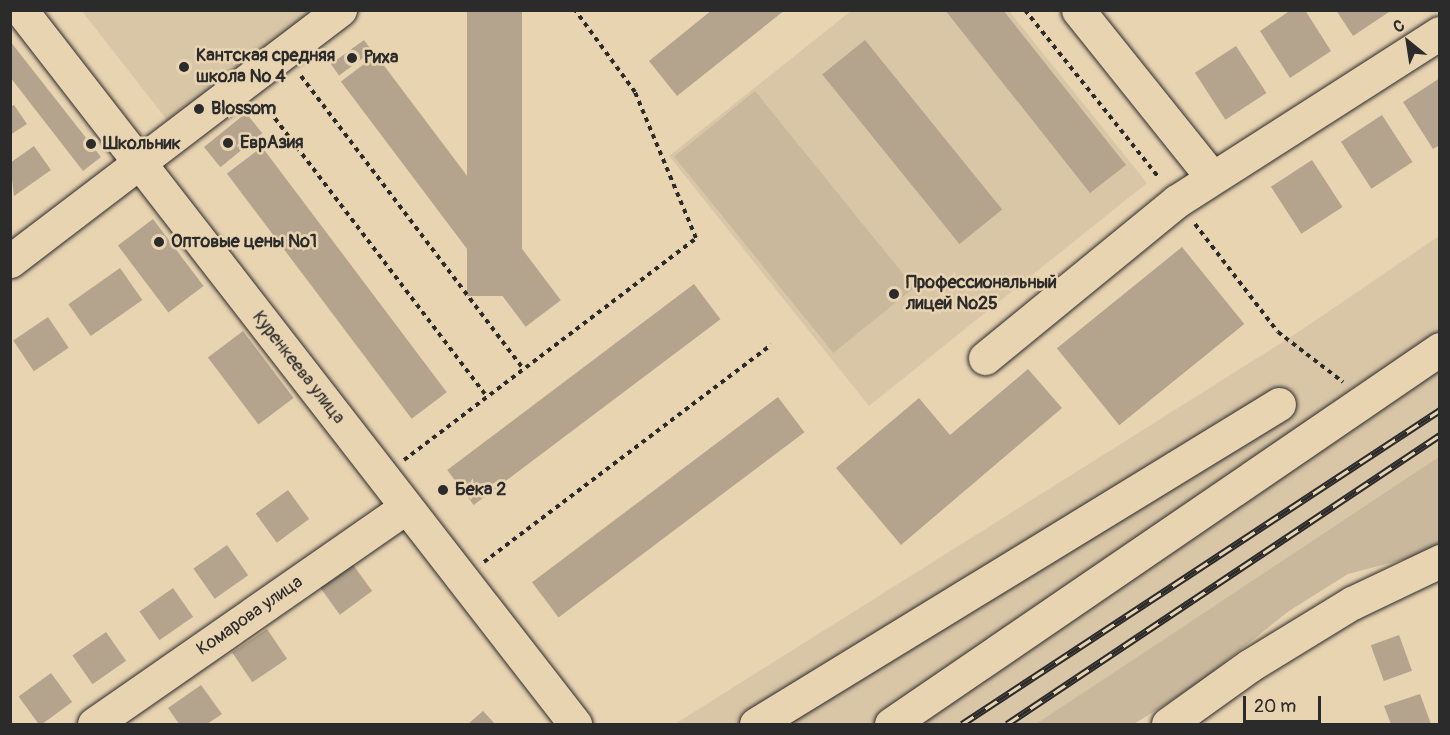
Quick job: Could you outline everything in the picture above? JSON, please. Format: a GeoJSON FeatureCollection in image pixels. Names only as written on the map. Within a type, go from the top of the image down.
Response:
{"type":"FeatureCollection","features":[{"type":"Feature","properties":{"kind":"street","name":"Куренкеева улица"},"geometry":{"type":"LineString","coordinates":[[21,10],[575,724]]}},
{"type":"Feature","properties":{"kind":"street"},"geometry":{"type":"LineString","coordinates":[[10,261],[340,10]]}},
{"type":"Feature","properties":{"kind":"street"},"geometry":{"type":"LineString","coordinates":[[1077,10],[1211,176]]}},
{"type":"Feature","properties":{"kind":"street"},"geometry":{"type":"LineString","coordinates":[[985,358],[1211,176],[1440,33]]}},
{"type":"Feature","properties":{"kind":"street"},"geometry":{"type":"LineString","coordinates":[[891,724],[1440,349]]}},
{"type":"Feature","properties":{"kind":"street"},"geometry":{"type":"LineString","coordinates":[[756,724],[1279,404]]}},
{"type":"Feature","properties":{"kind":"street","name":"Комарова улица"},"geometry":{"type":"LineString","coordinates":[[94,724],[406,507]]}},
{"type":"Feature","properties":{"kind":"street"},"geometry":{"type":"LineString","coordinates":[[1168,724],[1249,666],[1352,603],[1440,561]]}},
{"type":"Feature","properties":{"kind":"path"},"geometry":{"type":"LineString","coordinates":[[401,462],[486,395],[696,238],[635,92],[575,10]]}},
{"type":"Feature","properties":{"kind":"path"},"geometry":{"type":"LineString","coordinates":[[295,68],[522,368]]}},
{"type":"Feature","properties":{"kind":"path"},"geometry":{"type":"LineString","coordinates":[[258,96],[486,395]]}},
{"type":"Feature","properties":{"kind":"path"},"geometry":{"type":"LineString","coordinates":[[462,578],[771,345]]}},
{"type":"Feature","properties":{"kind":"shaded area","name":"Кантская средняя школа № 4"},"geometry":{"type":"Polygon","coordinates":[[[82,11],[316,11],[170,124],[82,11]]]}},
{"type":"Feature","properties":{"kind":"shaded area","name":"Профессиональный лицей №25"},"geometry":{"type":"Polygon","coordinates":[[[851,11],[1009,11],[1147,183],[869,406],[669,156],[851,11]]]}},
{"type":"Feature","properties":{"kind":"shaded area"},"geometry":{"type":"Polygon","coordinates":[[[755,91],[914,288],[833,353],[674,156],[755,91]]]}},
{"type":"Feature","properties":{"kind":"shaded area"},"geometry":{"type":"Polygon","coordinates":[[[1439,236],[1439,545],[1350,550],[1086,724],[675,724],[1294,335],[1439,236]]]}},
{"type":"Feature","properties":{"kind":"shaded area"},"geometry":{"type":"Polygon","coordinates":[[[1439,457],[1439,545],[1417,556],[1348,574],[1289,611],[1196,685],[1134,724],[1036,724],[1439,457]]]}},
{"type":"Feature","properties":{"kind":"building"},"geometry":{"type":"Polygon","coordinates":[[[467,10],[522,10],[522,296],[467,296],[467,10]]]}},
{"type":"Feature","properties":{"kind":"building"},"geometry":{"type":"Polygon","coordinates":[[[712,10],[785,10],[677,96],[649,61],[712,10]]]}},
{"type":"Feature","properties":{"kind":"building"},"geometry":{"type":"Polygon","coordinates":[[[945,10],[1003,10],[1126,165],[1090,193],[945,10]]]}},
{"type":"Feature","properties":{"kind":"building"},"geometry":{"type":"Polygon","coordinates":[[[1291,10],[1305,10],[1331,51],[1290,78],[1260,31],[1291,10]]]}},
{"type":"Feature","properties":{"kind":"building"},"geometry":{"type":"Polygon","coordinates":[[[1336,10],[1392,10],[1353,36],[1336,10]]]}},
{"type":"Feature","properties":{"kind":"building"},"geometry":{"type":"Polygon","coordinates":[[[364,40],[372,51],[339,75],[331,64],[364,40]]]}},
{"type":"Feature","properties":{"kind":"building"},"geometry":{"type":"Polygon","coordinates":[[[865,40],[1002,209],[959,244],[822,75],[865,40]]]}},
{"type":"Feature","properties":{"kind":"building"},"geometry":{"type":"Polygon","coordinates":[[[10,41],[101,157],[83,171],[10,77],[10,41]]]}},
{"type":"Feature","properties":{"kind":"building"},"geometry":{"type":"Polygon","coordinates":[[[1236,46],[1266,93],[1225,120],[1195,73],[1236,46]]]}},
{"type":"Feature","properties":{"kind":"building"},"geometry":{"type":"Polygon","coordinates":[[[376,55],[561,300],[526,327],[341,81],[376,55]]]}},
{"type":"Feature","properties":{"kind":"building"},"geometry":{"type":"Polygon","coordinates":[[[1440,78],[1440,145],[1433,149],[1403,102],[1440,78]]]}},
{"type":"Feature","properties":{"kind":"building"},"geometry":{"type":"Polygon","coordinates":[[[14,105],[27,124],[10,135],[10,107],[14,105]]]}},
{"type":"Feature","properties":{"kind":"building"},"geometry":{"type":"Polygon","coordinates":[[[246,113],[262,133],[220,167],[204,147],[246,113]]]}},
{"type":"Feature","properties":{"kind":"building"},"geometry":{"type":"Polygon","coordinates":[[[1382,115],[1412,162],[1371,189],[1341,142],[1382,115]]]}},
{"type":"Feature","properties":{"kind":"building"},"geometry":{"type":"Polygon","coordinates":[[[34,146],[51,170],[14,196],[10,163],[34,146]]]}},
{"type":"Feature","properties":{"kind":"building"},"geometry":{"type":"Polygon","coordinates":[[[262,147],[447,392],[412,419],[227,173],[262,147]]]}},
{"type":"Feature","properties":{"kind":"building"},"geometry":{"type":"Polygon","coordinates":[[[1312,160],[1342,207],[1301,234],[1271,187],[1312,160]]]}},
{"type":"Feature","properties":{"kind":"building"},"geometry":{"type":"Polygon","coordinates":[[[153,219],[204,286],[168,313],[118,245],[153,219]]]}},
{"type":"Feature","properties":{"kind":"building"},"geometry":{"type":"Polygon","coordinates":[[[1182,247],[1244,324],[1119,425],[1057,348],[1182,247]]]}},
{"type":"Feature","properties":{"kind":"building"},"geometry":{"type":"Polygon","coordinates":[[[120,268],[142,300],[91,336],[68,304],[120,268]]]}},
{"type":"Feature","properties":{"kind":"building"},"geometry":{"type":"Polygon","coordinates":[[[694,284],[720,319],[474,505],[447,470],[694,284]]]}},
{"type":"Feature","properties":{"kind":"building"},"geometry":{"type":"Polygon","coordinates":[[[48,317],[69,348],[34,371],[13,340],[48,317]]]}},
{"type":"Feature","properties":{"kind":"building"},"geometry":{"type":"Polygon","coordinates":[[[243,331],[294,398],[258,425],[208,357],[243,331]]]}},
{"type":"Feature","properties":{"kind":"building"},"geometry":{"type":"Polygon","coordinates":[[[1028,369],[1062,408],[901,545],[836,468],[919,398],[950,435],[1028,369]]]}},
{"type":"Feature","properties":{"kind":"building"},"geometry":{"type":"Polygon","coordinates":[[[778,397],[804,432],[559,617],[532,582],[778,397]]]}},
{"type":"Feature","properties":{"kind":"building"},"geometry":{"type":"Polygon","coordinates":[[[288,490],[309,519],[277,543],[256,514],[288,490]]]}},
{"type":"Feature","properties":{"kind":"building"},"geometry":{"type":"Polygon","coordinates":[[[227,545],[248,575],[215,599],[193,569],[227,545]]]}},
{"type":"Feature","properties":{"kind":"building"},"geometry":{"type":"Polygon","coordinates":[[[351,562],[372,591],[340,615],[319,586],[351,562]]]}},
{"type":"Feature","properties":{"kind":"building"},"geometry":{"type":"Polygon","coordinates":[[[173,588],[193,617],[159,640],[139,612],[173,588]]]}},
{"type":"Feature","properties":{"kind":"building"},"geometry":{"type":"Polygon","coordinates":[[[267,629],[287,659],[252,682],[232,652],[267,629]]]}},
{"type":"Feature","properties":{"kind":"building"},"geometry":{"type":"Polygon","coordinates":[[[106,632],[126,661],[92,684],[72,656],[106,632]]]}},
{"type":"Feature","properties":{"kind":"building"},"geometry":{"type":"Polygon","coordinates":[[[1399,635],[1412,671],[1384,681],[1371,645],[1399,635]]]}},
{"type":"Feature","properties":{"kind":"building"},"geometry":{"type":"Polygon","coordinates":[[[51,673],[72,702],[42,724],[39,724],[19,697],[51,673]]]}},
{"type":"Feature","properties":{"kind":"building"},"geometry":{"type":"Polygon","coordinates":[[[201,685],[222,714],[207,724],[179,724],[168,708],[201,685]]]}},
{"type":"Feature","properties":{"kind":"building"},"geometry":{"type":"Polygon","coordinates":[[[1420,694],[1431,724],[1391,724],[1384,706],[1420,694]]]}},
{"type":"Feature","properties":{"kind":"building"},"geometry":{"type":"Polygon","coordinates":[[[483,711],[495,724],[468,724],[483,711]]]}},
{"type":"Feature","properties":{"kind":"railway"},"geometry":{"type":"LineString","coordinates":[[962,724],[1440,410]]}},
{"type":"Feature","properties":{"kind":"railway"},"geometry":{"type":"LineString","coordinates":[[1007,724],[1440,435]]}},
{"type":"Feature","properties":{"kind":"place","name":"Риха"},"geometry":{"type":"Point","coordinates":[352,58]}},
{"type":"Feature","properties":{"kind":"place","name":"Кантская средняя школа № 4"},"geometry":{"type":"Point","coordinates":[184,67]}},
{"type":"Feature","properties":{"kind":"place","name":"Blossom"},"geometry":{"type":"Point","coordinates":[199,109]}},
{"type":"Feature","properties":{"kind":"place","name":"ЕврАзия"},"geometry":{"type":"Point","coordinates":[228,143]}},
{"type":"Feature","properties":{"kind":"place","name":"Школьник"},"geometry":{"type":"Point","coordinates":[91,144]}},
{"type":"Feature","properties":{"kind":"place","name":"Оптовые цены №1"},"geometry":{"type":"Point","coordinates":[159,242]}},
{"type":"Feature","properties":{"kind":"place","name":"Профессиональный лицей №25"},"geometry":{"type":"Point","coordinates":[894,294]}},
{"type":"Feature","properties":{"kind":"place","name":"Бека 2"},"geometry":{"type":"Point","coordinates":[443,490]}}]}
